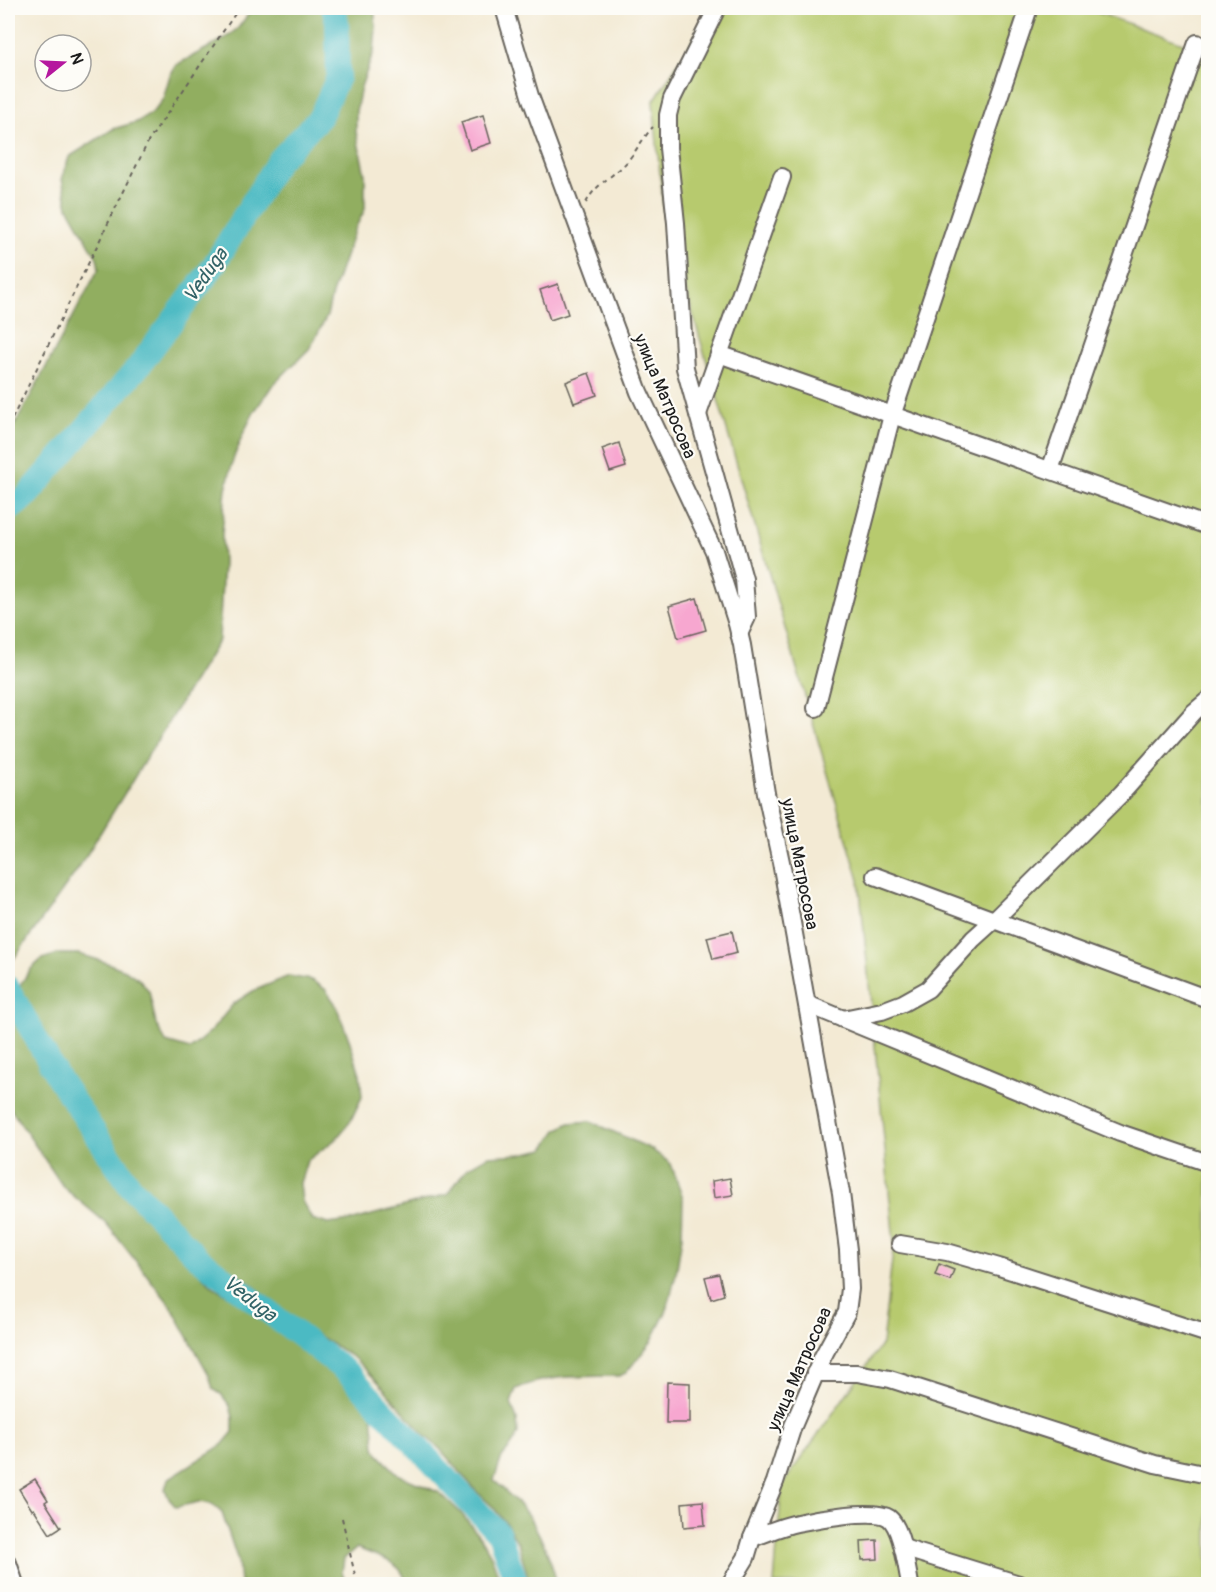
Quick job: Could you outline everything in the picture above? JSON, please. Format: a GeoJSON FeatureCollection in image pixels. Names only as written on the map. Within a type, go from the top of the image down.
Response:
{"type":"FeatureCollection","features":[{"type":"Feature","properties":{"kind":"street","name":"улица Матросова"},"geometry":{"type":"LineString","coordinates":[[504,8],[530,96],[639,392],[714,551],[739,634],[766,793],[782,862],[841,1193],[850,1288],[847,1312],[815,1374],[793,1426],[775,1482],[746,1558],[730,1584]]}},
{"type":"Feature","properties":{"kind":"street"},"geometry":{"type":"LineString","coordinates":[[717,8],[672,99],[668,115],[668,148],[676,223],[685,368],[744,579],[747,617],[739,634]]}},
{"type":"Feature","properties":{"kind":"street"},"geometry":{"type":"LineString","coordinates":[[816,708],[892,415],[1029,8]]}},
{"type":"Feature","properties":{"kind":"street"},"geometry":{"type":"LineString","coordinates":[[1050,470],[1197,43]]}},
{"type":"Feature","properties":{"kind":"street"},"geometry":{"type":"LineString","coordinates":[[698,414],[782,177]]}},
{"type":"Feature","properties":{"kind":"street"},"geometry":{"type":"LineString","coordinates":[[719,354],[1209,526]]}},
{"type":"Feature","properties":{"kind":"street"},"geometry":{"type":"LineString","coordinates":[[843,1019],[882,1011],[903,1003],[928,989],[974,939],[1122,793],[1194,712],[1209,700]]}},
{"type":"Feature","properties":{"kind":"street"},"geometry":{"type":"LineString","coordinates":[[875,876],[1209,999]]}},
{"type":"Feature","properties":{"kind":"street"},"geometry":{"type":"LineString","coordinates":[[807,1004],[1120,1133],[1209,1163]]}},
{"type":"Feature","properties":{"kind":"street"},"geometry":{"type":"LineString","coordinates":[[900,1244],[947,1252],[999,1267],[1209,1334]]}},
{"type":"Feature","properties":{"kind":"street"},"geometry":{"type":"LineString","coordinates":[[815,1374],[857,1373],[890,1379],[1155,1464],[1209,1475]]}},
{"type":"Feature","properties":{"kind":"street"},"geometry":{"type":"LineString","coordinates":[[752,1538],[796,1523],[857,1514],[878,1514],[889,1518],[895,1525],[903,1548],[910,1584]]}},
{"type":"Feature","properties":{"kind":"street"},"geometry":{"type":"LineString","coordinates":[[903,1548],[1019,1584]]}},
{"type":"Feature","properties":{"kind":"street"},"geometry":{"type":"LineString","coordinates":[[8,1569],[15,1584]]}},
{"type":"Feature","properties":{"kind":"path"},"geometry":{"type":"LineString","coordinates":[[8,427],[148,142],[239,8]]}},
{"type":"Feature","properties":{"kind":"path"},"geometry":{"type":"LineString","coordinates":[[584,206],[590,194],[624,165],[669,108]]}},
{"type":"Feature","properties":{"kind":"path"},"geometry":{"type":"LineString","coordinates":[[342,1518],[357,1584]]}},
{"type":"Feature","properties":{"kind":"green space"},"geometry":{"type":"Polygon","coordinates":[[[253,8],[374,8],[376,27],[374,51],[361,87],[356,111],[356,132],[365,175],[365,209],[354,231],[332,294],[327,316],[309,349],[272,386],[254,412],[233,460],[226,489],[222,534],[223,563],[219,640],[78,869],[8,967],[8,438],[99,268],[97,258],[68,207],[62,179],[69,157],[113,129],[137,122],[152,113],[163,99],[170,75],[176,65],[224,39],[238,28],[253,8]]]}},
{"type":"Feature","properties":{"kind":"green space"},"geometry":{"type":"Polygon","coordinates":[[[714,8],[1085,8],[1208,52],[1208,1584],[774,1584],[782,1485],[882,1344],[894,1243],[859,880],[664,216],[653,102],[714,8]]]}},
{"type":"Feature","properties":{"kind":"green space"},"geometry":{"type":"Polygon","coordinates":[[[58,954],[79,954],[102,961],[125,970],[140,980],[149,991],[156,1024],[166,1042],[190,1049],[212,1030],[234,1003],[253,991],[289,976],[311,980],[325,989],[335,1003],[349,1039],[360,1074],[362,1097],[350,1122],[336,1139],[307,1161],[300,1183],[302,1201],[312,1219],[328,1224],[350,1221],[448,1194],[467,1168],[488,1156],[521,1154],[544,1149],[557,1130],[569,1123],[590,1121],[651,1149],[671,1164],[683,1198],[682,1237],[667,1310],[651,1342],[626,1373],[619,1376],[567,1377],[529,1384],[516,1389],[511,1403],[517,1420],[518,1433],[502,1457],[494,1480],[520,1505],[532,1522],[545,1548],[557,1584],[530,1584],[518,1543],[493,1507],[354,1358],[306,1328],[244,1278],[210,1256],[197,1265],[202,1276],[214,1287],[252,1309],[349,1386],[372,1412],[375,1447],[378,1454],[399,1475],[440,1493],[461,1513],[481,1538],[492,1557],[501,1584],[406,1584],[404,1576],[394,1565],[357,1548],[344,1559],[342,1572],[346,1584],[240,1584],[238,1561],[222,1513],[212,1504],[199,1502],[176,1507],[169,1499],[165,1489],[168,1479],[222,1445],[233,1432],[230,1406],[221,1394],[213,1389],[209,1375],[171,1306],[106,1223],[64,1188],[8,1105],[8,1002],[31,969],[42,959],[58,954]]]}},
{"type":"Feature","properties":{"kind":"building"},"geometry":{"type":"Polygon","coordinates":[[[483,115],[491,143],[470,150],[461,122],[483,115]]]}},
{"type":"Feature","properties":{"kind":"building"},"geometry":{"type":"Polygon","coordinates":[[[558,284],[568,314],[550,320],[540,290],[558,284]]]}},
{"type":"Feature","properties":{"kind":"building"},"geometry":{"type":"Polygon","coordinates":[[[589,373],[597,395],[574,403],[566,382],[589,373]]]}},
{"type":"Feature","properties":{"kind":"building"},"geometry":{"type":"Polygon","coordinates":[[[619,443],[626,467],[610,472],[602,449],[619,443]]]}},
{"type":"Feature","properties":{"kind":"building"},"geometry":{"type":"Polygon","coordinates":[[[697,598],[706,630],[678,638],[669,606],[697,598]]]}},
{"type":"Feature","properties":{"kind":"building"},"geometry":{"type":"Polygon","coordinates":[[[732,931],[737,953],[713,959],[707,937],[732,931]]]}},
{"type":"Feature","properties":{"kind":"building"},"geometry":{"type":"Polygon","coordinates":[[[730,1178],[733,1195],[714,1198],[712,1181],[730,1178]]]}},
{"type":"Feature","properties":{"kind":"building"},"geometry":{"type":"Polygon","coordinates":[[[939,1264],[954,1270],[950,1280],[935,1275],[939,1264]]]}},
{"type":"Feature","properties":{"kind":"building"},"geometry":{"type":"Polygon","coordinates":[[[719,1274],[724,1295],[711,1299],[705,1277],[719,1274]]]}},
{"type":"Feature","properties":{"kind":"building"},"geometry":{"type":"Polygon","coordinates":[[[667,1382],[690,1383],[690,1423],[666,1423],[667,1382]]]}},
{"type":"Feature","properties":{"kind":"building"},"geometry":{"type":"Polygon","coordinates":[[[35,1479],[48,1500],[45,1502],[61,1527],[50,1534],[19,1489],[35,1479]]]}},
{"type":"Feature","properties":{"kind":"building"},"geometry":{"type":"Polygon","coordinates":[[[703,1501],[705,1525],[684,1527],[682,1503],[703,1501]]]}},
{"type":"Feature","properties":{"kind":"building"},"geometry":{"type":"Polygon","coordinates":[[[877,1540],[878,1559],[862,1560],[861,1541],[877,1540]]]}},
{"type":"Feature","properties":{"kind":"waterway","name":"Veduga"},"geometry":{"type":"LineString","coordinates":[[8,511],[26,497],[139,366],[212,268],[278,161],[320,117],[338,77],[337,21],[333,8]]}},
{"type":"Feature","properties":{"kind":"waterway","name":"Veduga"},"geometry":{"type":"LineString","coordinates":[[8,988],[57,1076],[131,1187],[197,1257],[347,1372],[499,1534],[517,1584]]}}]}
